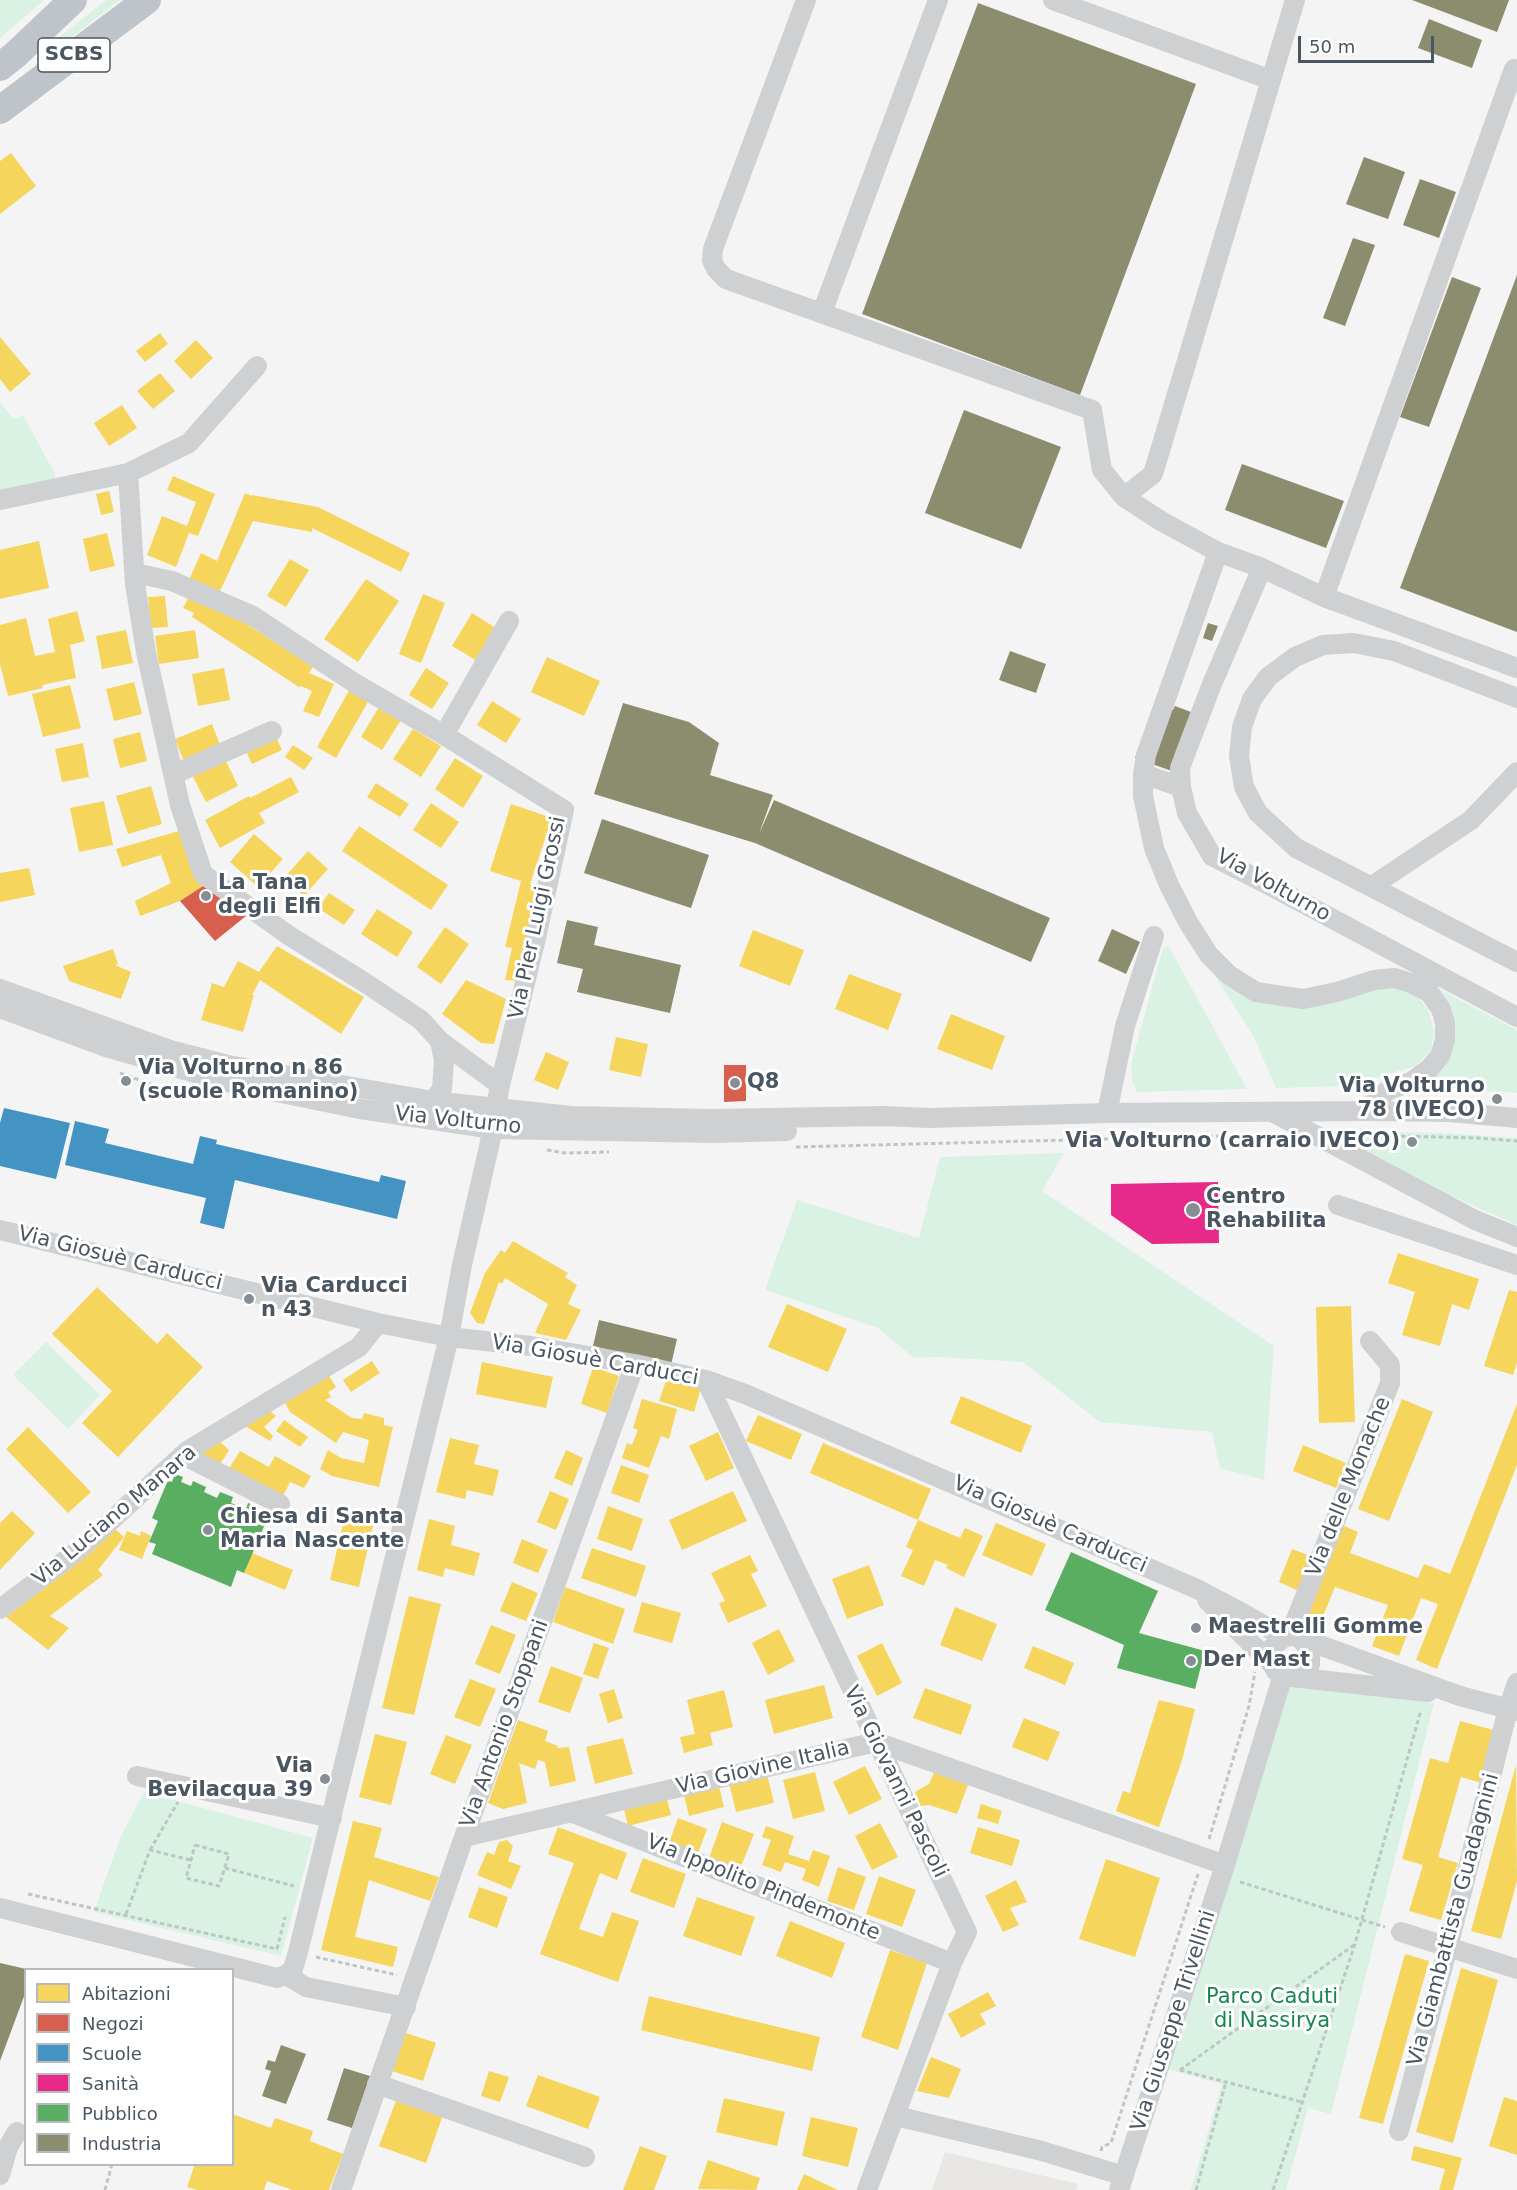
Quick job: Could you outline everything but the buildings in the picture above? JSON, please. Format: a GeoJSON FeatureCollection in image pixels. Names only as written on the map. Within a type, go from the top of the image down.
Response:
{"type":"FeatureCollection","features":[{"type":"Feature","properties":{"kind":"highway","name":"SCBS"},"geometry":{"type":"LineString","coordinates":[[0,67],[73,0]]}},
{"type":"Feature","properties":{"kind":"highway","name":"SCBS"},"geometry":{"type":"LineString","coordinates":[[0,110],[147,0]]}},
{"type":"Feature","properties":{"kind":"street"},"geometry":{"type":"LineString","coordinates":[[806,0],[713,249],[712,260],[716,269],[726,279],[1092,410],[1102,470],[1124,497],[1161,521],[1218,552],[1262,568],[1324,597],[1517,668]]}},
{"type":"Feature","properties":{"kind":"street"},"geometry":{"type":"LineString","coordinates":[[822,314],[938,0]]}},
{"type":"Feature","properties":{"kind":"street"},"geometry":{"type":"LineString","coordinates":[[1053,0],[1271,81]]}},
{"type":"Feature","properties":{"kind":"street"},"geometry":{"type":"LineString","coordinates":[[1124,497],[1153,474],[1295,0]]}},
{"type":"Feature","properties":{"kind":"street"},"geometry":{"type":"LineString","coordinates":[[1324,597],[1516,66]]}},
{"type":"Feature","properties":{"kind":"street"},"geometry":{"type":"LineString","coordinates":[[0,500],[128,473],[189,443],[257,366]]}},
{"type":"Feature","properties":{"kind":"street"},"geometry":{"type":"LineString","coordinates":[[128,473],[135,573],[146,652],[180,805],[203,874],[288,935],[421,1020],[440,1041],[500,1085]]}},
{"type":"Feature","properties":{"kind":"street"},"geometry":{"type":"LineString","coordinates":[[1218,552],[1146,755],[1143,796],[1154,848],[1169,885],[1188,922],[1209,955],[1229,975],[1256,992],[1303,999],[1337,992],[1374,980],[1395,978],[1411,983],[1429,993],[1441,1009],[1445,1023],[1445,1040],[1440,1056],[1430,1068],[1411,1082],[1388,1090],[1365,1111]]}},
{"type":"Feature","properties":{"kind":"street"},"geometry":{"type":"LineString","coordinates":[[1143,774],[1181,788],[1180,768],[1212,684],[1262,568]]}},
{"type":"Feature","properties":{"kind":"street","name":"Via Pier Luigi Grossi"},"geometry":{"type":"LineString","coordinates":[[135,573],[172,581],[253,616],[356,684],[444,735],[564,810],[500,1085],[449,1337],[298,1952],[293,1969],[286,1975]]}},
{"type":"Feature","properties":{"kind":"street"},"geometry":{"type":"LineString","coordinates":[[444,735],[510,621]]}},
{"type":"Feature","properties":{"kind":"street"},"geometry":{"type":"LineString","coordinates":[[1517,698],[1394,651],[1354,643],[1323,645],[1295,657],[1268,677],[1252,699],[1242,727],[1239,756],[1244,787],[1258,813],[1296,848],[1517,962]]}},
{"type":"Feature","properties":{"kind":"street"},"geometry":{"type":"LineString","coordinates":[[174,774],[272,731]]}},
{"type":"Feature","properties":{"kind":"street"},"geometry":{"type":"LineString","coordinates":[[1372,886],[1471,820],[1517,772]]}},
{"type":"Feature","properties":{"kind":"street","name":"Via Volturno"},"geometry":{"type":"LineString","coordinates":[[1181,788],[1187,813],[1212,856],[1517,1017]]}},
{"type":"Feature","properties":{"kind":"street"},"geometry":{"type":"LineString","coordinates":[[1107,1113],[1125,1026],[1154,936]]}},
{"type":"Feature","properties":{"kind":"street","name":"Via Volturno"},"geometry":{"type":"LineString","coordinates":[[0,989],[170,1050],[228,1065],[433,1101],[571,1116],[711,1119],[884,1116],[930,1118],[1107,1113],[1365,1111],[1449,1112],[1517,1118]]}},
{"type":"Feature","properties":{"kind":"street","name":"Via Volturno"},"geometry":{"type":"LineString","coordinates":[[0,1008],[109,1048],[222,1081],[360,1109],[492,1129],[714,1133],[887,1129],[930,1118]]}},
{"type":"Feature","properties":{"kind":"street"},"geometry":{"type":"LineString","coordinates":[[433,1101],[442,1089],[444,1060],[440,1041]]}},
{"type":"Feature","properties":{"kind":"street"},"geometry":{"type":"LineString","coordinates":[[1272,1111],[1475,1220],[1517,1237]]}},
{"type":"Feature","properties":{"kind":"street"},"geometry":{"type":"LineString","coordinates":[[1338,1205],[1517,1265]]}},
{"type":"Feature","properties":{"kind":"street","name":"Via Giosuè Carducci"},"geometry":{"type":"LineString","coordinates":[[0,1230],[378,1323],[449,1337],[531,1346],[635,1364],[706,1380],[778,1408],[1197,1589],[1292,1637],[1460,1696],[1513,1710]]}},
{"type":"Feature","properties":{"kind":"street","name":"Via Luciano Manara"},"geometry":{"type":"LineString","coordinates":[[0,1609],[79,1550],[183,1455],[359,1347],[378,1323]]}},
{"type":"Feature","properties":{"kind":"street","name":"Via delle Monache"},"geometry":{"type":"LineString","coordinates":[[1292,1637],[1293,1627],[1390,1383],[1390,1365],[1370,1341]]}},
{"type":"Feature","properties":{"kind":"street","name":"Via Antonio Stoppani"},"geometry":{"type":"LineString","coordinates":[[341,2190],[464,1837],[635,1364]]}},
{"type":"Feature","properties":{"kind":"street","name":"Via Giovanni Pascoli"},"geometry":{"type":"LineString","coordinates":[[706,1380],[967,1932],[952,1963],[867,2190]]}},
{"type":"Feature","properties":{"kind":"street"},"geometry":{"type":"LineString","coordinates":[[183,1455],[280,1504]]}},
{"type":"Feature","properties":{"kind":"street","name":"Via Giosuè Carducci"},"geometry":{"type":"LineString","coordinates":[[1197,1589],[1276,1670],[1460,1696]]}},
{"type":"Feature","properties":{"kind":"street"},"geometry":{"type":"LineString","coordinates":[[1225,1865],[1276,1670],[1272,1648],[1277,1642],[1292,1637],[1307,1644],[1312,1657],[1306,1671],[1299,1676],[1276,1670]]}},
{"type":"Feature","properties":{"kind":"street","name":"Via Giambattista Guadagnini"},"geometry":{"type":"LineString","coordinates":[[1399,2131],[1513,1710],[1517,1683]]}},
{"type":"Feature","properties":{"kind":"street","name":"Via Giovine Italia"},"geometry":{"type":"LineString","coordinates":[[464,1837],[876,1742],[1225,1865]]}},
{"type":"Feature","properties":{"kind":"street"},"geometry":{"type":"LineString","coordinates":[[137,1776],[332,1818]]}},
{"type":"Feature","properties":{"kind":"street","name":"Via Ippolito Pindemonte"},"geometry":{"type":"LineString","coordinates":[[573,1813],[952,1963]]}},
{"type":"Feature","properties":{"kind":"street","name":"Via Giuseppe Trivellini"},"geometry":{"type":"LineString","coordinates":[[896,2116],[1042,2151],[1095,2167],[1121,2183],[1225,1865]]}},
{"type":"Feature","properties":{"kind":"street"},"geometry":{"type":"LineString","coordinates":[[0,1908],[277,1978],[286,1975],[306,1987],[406,2007]]}},
{"type":"Feature","properties":{"kind":"street"},"geometry":{"type":"LineString","coordinates":[[1401,1932],[1517,1969]]}},
{"type":"Feature","properties":{"kind":"street"},"geometry":{"type":"LineString","coordinates":[[377,2084],[585,2157]]}},
{"type":"Feature","properties":{"kind":"street"},"geometry":{"type":"LineString","coordinates":[[0,2175],[8,2147],[17,2132]]}},
{"type":"Feature","properties":{"kind":"path"},"geometry":{"type":"LineString","coordinates":[[1208,1843],[1250,1706],[1276,1670]]}},
{"type":"Feature","properties":{"kind":"path"},"geometry":{"type":"LineString","coordinates":[[1274,2190],[1355,1944],[1421,1710]]}},
{"type":"Feature","properties":{"kind":"path"},"geometry":{"type":"LineString","coordinates":[[126,1914],[150,1850],[186,1786]]}},
{"type":"Feature","properties":{"kind":"path"},"geometry":{"type":"LineString","coordinates":[[195,1845],[229,1854],[225,1868],[219,1886],[186,1878],[195,1845]]}},
{"type":"Feature","properties":{"kind":"path"},"geometry":{"type":"LineString","coordinates":[[150,1850],[191,1860]]}},
{"type":"Feature","properties":{"kind":"path"},"geometry":{"type":"LineString","coordinates":[[225,1868],[294,1886]]}},
{"type":"Feature","properties":{"kind":"path"},"geometry":{"type":"LineString","coordinates":[[1095,2167],[1102,2147],[1111,2143],[1199,1870]]}},
{"type":"Feature","properties":{"kind":"path"},"geometry":{"type":"LineString","coordinates":[[291,1896],[297,1876]]}},
{"type":"Feature","properties":{"kind":"path"},"geometry":{"type":"LineString","coordinates":[[1239,1882],[1401,1932]]}},
{"type":"Feature","properties":{"kind":"path"},"geometry":{"type":"LineString","coordinates":[[21,1892],[416,1979]]}},
{"type":"Feature","properties":{"kind":"path"},"geometry":{"type":"LineString","coordinates":[[277,1949],[288,1907]]}},
{"type":"Feature","properties":{"kind":"path"},"geometry":{"type":"LineString","coordinates":[[1302,2102],[1180,2070],[1355,1944]]}},
{"type":"Feature","properties":{"kind":"path"},"geometry":{"type":"LineString","coordinates":[[1196,2190],[1227,2081]]}},
{"type":"Feature","properties":{"kind":"path"},"geometry":{"type":"LineString","coordinates":[[105,2190],[111,2166]]}},
{"type":"Feature","properties":{"kind":"shaded area"},"geometry":{"type":"Polygon","coordinates":[[[945,2152],[1078,2184],[1076,2190],[932,2190],[945,2152]]]}},
{"type":"Feature","properties":{"kind":"green space"},"geometry":{"type":"Polygon","coordinates":[[[0,0],[44,0],[0,38],[0,0]]]}},
{"type":"Feature","properties":{"kind":"green space"},"geometry":{"type":"Polygon","coordinates":[[[106,0],[120,0],[38,63],[43,50],[106,0]]]}},
{"type":"Feature","properties":{"kind":"green space"},"geometry":{"type":"Polygon","coordinates":[[[0,403],[14,419],[23,415],[55,474],[54,482],[0,494],[0,403]]]}},
{"type":"Feature","properties":{"kind":"green space"},"geometry":{"type":"Polygon","coordinates":[[[1168,945],[1247,1089],[1137,1092],[1132,1081],[1131,1064],[1163,948],[1168,945]]]}},
{"type":"Feature","properties":{"kind":"green space"},"geometry":{"type":"Polygon","coordinates":[[[1211,970],[1263,1003],[1306,1007],[1381,987],[1403,988],[1419,998],[1429,1012],[1434,1031],[1431,1050],[1416,1066],[1345,1086],[1276,1088],[1253,1035],[1211,970]]]}},
{"type":"Feature","properties":{"kind":"green space"},"geometry":{"type":"Polygon","coordinates":[[[1441,990],[1517,1030],[1517,1093],[1423,1085],[1444,1068],[1455,1040],[1452,1008],[1441,990]]]}},
{"type":"Feature","properties":{"kind":"green space"},"geometry":{"type":"Polygon","coordinates":[[[1327,1131],[1441,1133],[1517,1138],[1517,1225],[1445,1193],[1327,1131]]]}},
{"type":"Feature","properties":{"kind":"green space"},"geometry":{"type":"Polygon","coordinates":[[[1064,1153],[1042,1191],[1274,1346],[1264,1480],[1220,1468],[1212,1432],[1100,1422],[1023,1362],[939,1357],[914,1358],[878,1328],[765,1290],[797,1200],[919,1238],[940,1157],[1064,1153]]]}},
{"type":"Feature","properties":{"kind":"green space"},"geometry":{"type":"Polygon","coordinates":[[[46,1342],[100,1395],[68,1429],[13,1375],[46,1342]]]}},
{"type":"Feature","properties":{"kind":"green space","name":"Parco Caduti di Nassirya"},"geometry":{"type":"Polygon","coordinates":[[[1289,1686],[1434,1703],[1331,2114],[1308,2108],[1286,2190],[1191,2190],[1222,2084],[1167,2069],[1289,1686]]]}},
{"type":"Feature","properties":{"kind":"green space"},"geometry":{"type":"Polygon","coordinates":[[[144,1792],[313,1838],[281,1956],[94,1912],[120,1838],[144,1792]]]}},
{"type":"Feature","properties":{"kind":"place","name":"La Tana degli Elfi"},"geometry":{"type":"Point","coordinates":[206,896]}},
{"type":"Feature","properties":{"kind":"place","name":"Via Volturno n 86 (scuole Romanino)"},"geometry":{"type":"Point","coordinates":[126,1081]}},
{"type":"Feature","properties":{"kind":"place","name":"Q8"},"geometry":{"type":"Point","coordinates":[735,1083]}},
{"type":"Feature","properties":{"kind":"place","name":"Via Volturno 78 (IVECO)"},"geometry":{"type":"Point","coordinates":[1497,1099]}},
{"type":"Feature","properties":{"kind":"place","name":"Via Volturno (carraio IVECO)"},"geometry":{"type":"Point","coordinates":[1412,1142]}},
{"type":"Feature","properties":{"kind":"place","name":"Centro Rehabilita"},"geometry":{"type":"Point","coordinates":[1193,1210]}},
{"type":"Feature","properties":{"kind":"place","name":"Via Carducci n 43"},"geometry":{"type":"Point","coordinates":[249,1299]}},
{"type":"Feature","properties":{"kind":"place","name":"Chiesa di Santa Maria Nascente"},"geometry":{"type":"Point","coordinates":[208,1530]}},
{"type":"Feature","properties":{"kind":"place","name":"Maestrelli Gomme"},"geometry":{"type":"Point","coordinates":[1196,1628]}},
{"type":"Feature","properties":{"kind":"place","name":"Der Mast"},"geometry":{"type":"Point","coordinates":[1191,1661]}},
{"type":"Feature","properties":{"kind":"place","name":"Via Bevilacqua 39"},"geometry":{"type":"Point","coordinates":[325,1779]}}]}
